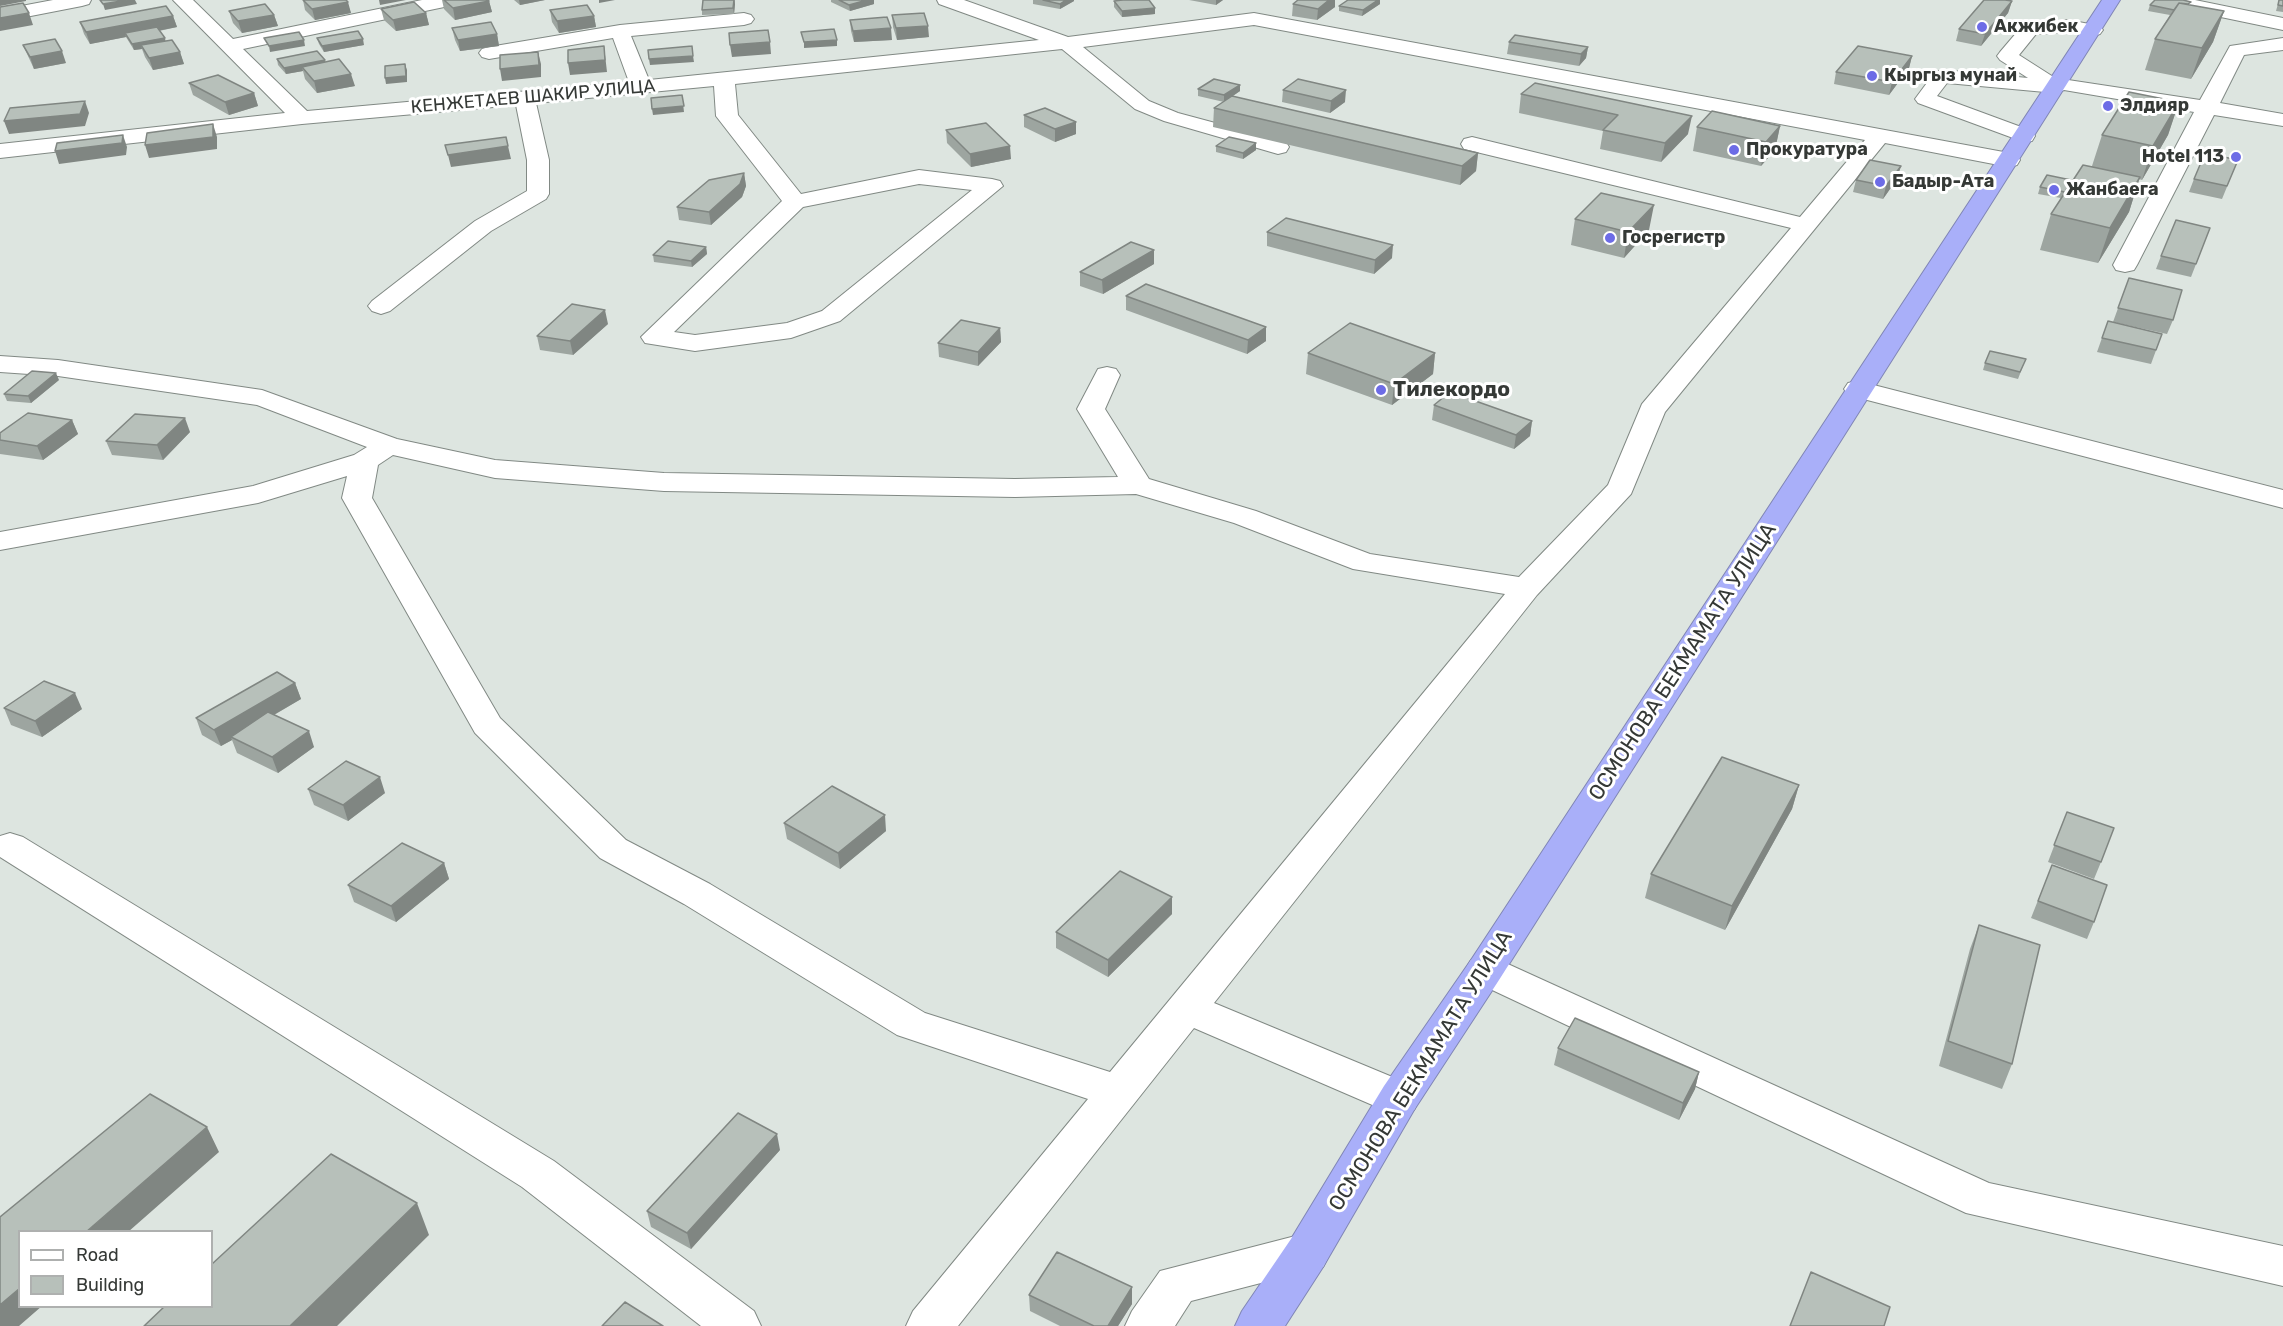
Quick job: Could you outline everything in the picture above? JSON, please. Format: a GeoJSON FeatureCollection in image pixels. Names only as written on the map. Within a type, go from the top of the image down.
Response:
{"type":"FeatureCollection","features":[{"type":"Feature","properties":{"kind":"highway","name":"ОСМОНОВА БЕКМАМАТА УЛИЦА"},"geometry":{"type":"LineString","coordinates":[[1259,1326],[1307,1253],[1400,1098],[2111,0]]}},
{"type":"Feature","properties":{"kind":"street"},"geometry":{"type":"LineString","coordinates":[[0,16],[82,0]]}},
{"type":"Feature","properties":{"kind":"street"},"geometry":{"type":"LineString","coordinates":[[182,0],[302,118]]}},
{"type":"Feature","properties":{"kind":"street"},"geometry":{"type":"LineString","coordinates":[[229,46],[449,0]]}},
{"type":"Feature","properties":{"kind":"street"},"geometry":{"type":"LineString","coordinates":[[946,0],[1066,43],[1142,105],[1171,117],[1278,147]]}},
{"type":"Feature","properties":{"kind":"street"},"geometry":{"type":"LineString","coordinates":[[2106,0],[2111,0]]}},
{"type":"Feature","properties":{"kind":"street"},"geometry":{"type":"LineString","coordinates":[[2168,0],[2283,29]]}},
{"type":"Feature","properties":{"kind":"street"},"geometry":{"type":"LineString","coordinates":[[1254,19],[1273,6]]}},
{"type":"Feature","properties":{"kind":"street"},"geometry":{"type":"LineString","coordinates":[[489,53],[620,31],[744,19]]}},
{"type":"Feature","properties":{"kind":"street"},"geometry":{"type":"LineString","coordinates":[[1254,19],[1879,137],[2017,148]]}},
{"type":"Feature","properties":{"kind":"street","name":"КЕНЖЕТАЕВ ШАКИР УЛИЦА"},"geometry":{"type":"LineString","coordinates":[[0,151],[302,118],[724,80],[1066,43],[1254,19]]}},
{"type":"Feature","properties":{"kind":"street"},"geometry":{"type":"LineString","coordinates":[[2057,85],[2007,56],[2030,28],[2068,26],[2093,30]]}},
{"type":"Feature","properties":{"kind":"street"},"geometry":{"type":"LineString","coordinates":[[2125,265],[2237,50],[2283,29]]}},
{"type":"Feature","properties":{"kind":"street"},"geometry":{"type":"LineString","coordinates":[[620,31],[641,87]]}},
{"type":"Feature","properties":{"kind":"street"},"geometry":{"type":"LineString","coordinates":[[2017,148],[1925,99],[1942,76],[2057,85],[2283,120]]}},
{"type":"Feature","properties":{"kind":"street"},"geometry":{"type":"LineString","coordinates":[[724,80],[727,116],[795,202]]}},
{"type":"Feature","properties":{"kind":"street"},"geometry":{"type":"LineString","coordinates":[[381,306],[483,226],[538,194],[538,160],[525,98]]}},
{"type":"Feature","properties":{"kind":"street"},"geometry":{"type":"LineString","coordinates":[[930,1326],[1526,588],[1621,488],[1652,410],[1879,137]]}},
{"type":"Feature","properties":{"kind":"street"},"geometry":{"type":"LineString","coordinates":[[1472,144],[1806,225]]}},
{"type":"Feature","properties":{"kind":"street"},"geometry":{"type":"LineString","coordinates":[[919,177],[992,186],[831,316],[791,330],[695,343],[654,337],[795,202],[919,177]]}},
{"type":"Feature","properties":{"kind":"street"},"geometry":{"type":"LineString","coordinates":[[0,364],[58,368],[262,398],[377,453],[495,469],[664,482],[1015,488],[1138,485],[1245,517],[1364,562],[1526,588]]}},
{"type":"Feature","properties":{"kind":"street"},"geometry":{"type":"LineString","coordinates":[[1107,375],[1091,410],[1138,485]]}},
{"type":"Feature","properties":{"kind":"street"},"geometry":{"type":"LineString","coordinates":[[1858,389],[2283,499]]}},
{"type":"Feature","properties":{"kind":"street"},"geometry":{"type":"LineString","coordinates":[[0,541],[258,494],[377,453]]}},
{"type":"Feature","properties":{"kind":"street"},"geometry":{"type":"LineString","coordinates":[[377,453],[357,498],[487,725],[613,849],[697,894],[911,1024],[1119,1092]]}},
{"type":"Feature","properties":{"kind":"street"},"geometry":{"type":"LineString","coordinates":[[10,846],[538,1174],[737,1326]]}},
{"type":"Feature","properties":{"kind":"street"},"geometry":{"type":"LineString","coordinates":[[1485,970],[1982,1200],[2283,1266]]}},
{"type":"Feature","properties":{"kind":"street"},"geometry":{"type":"LineString","coordinates":[[1187,1008],[1400,1098]]}},
{"type":"Feature","properties":{"kind":"street"},"geometry":{"type":"LineString","coordinates":[[1149,1326],[1176,1284],[1307,1253]]}},
{"type":"Feature","properties":{"kind":"building"},"geometry":{"type":"Polygon","coordinates":[[[100,0],[127,0],[103,4],[100,0]]]}},
{"type":"Feature","properties":{"kind":"building"},"geometry":{"type":"Polygon","coordinates":[[[303,0],[346,0],[348,2],[312,9],[303,0]]]}},
{"type":"Feature","properties":{"kind":"building"},"geometry":{"type":"Polygon","coordinates":[[[444,0],[488,0],[489,1],[453,8],[444,0]]]}},
{"type":"Feature","properties":{"kind":"building"},"geometry":{"type":"Polygon","coordinates":[[[703,0],[734,0],[733,8],[702,10],[703,0]]]}},
{"type":"Feature","properties":{"kind":"building"},"geometry":{"type":"Polygon","coordinates":[[[839,0],[867,0],[849,5],[839,0]]]}},
{"type":"Feature","properties":{"kind":"building"},"geometry":{"type":"Polygon","coordinates":[[[1043,0],[1066,0],[1060,4],[1043,0]]]}},
{"type":"Feature","properties":{"kind":"building"},"geometry":{"type":"Polygon","coordinates":[[[1149,0],[1155,8],[1122,11],[1114,1],[1149,0]]]}},
{"type":"Feature","properties":{"kind":"building"},"geometry":{"type":"Polygon","coordinates":[[[1298,0],[1329,0],[1318,9],[1293,4],[1298,0]]]}},
{"type":"Feature","properties":{"kind":"building"},"geometry":{"type":"Polygon","coordinates":[[[1348,0],[1378,0],[1363,10],[1339,6],[1348,0]]]}},
{"type":"Feature","properties":{"kind":"building"},"geometry":{"type":"Polygon","coordinates":[[[1984,0],[2012,1],[1985,34],[1959,29],[1984,0]]]}},
{"type":"Feature","properties":{"kind":"building"},"geometry":{"type":"Polygon","coordinates":[[[2155,0],[2191,2],[2179,3],[2174,10],[2150,5],[2155,0]]]}},
{"type":"Feature","properties":{"kind":"building"},"geometry":{"type":"Polygon","coordinates":[[[2279,0],[2283,0],[2283,6],[2278,5],[2279,0]]]}},
{"type":"Feature","properties":{"kind":"building"},"geometry":{"type":"Polygon","coordinates":[[[414,2],[426,13],[393,20],[381,9],[414,2]]]}},
{"type":"Feature","properties":{"kind":"building"},"geometry":{"type":"Polygon","coordinates":[[[23,3],[29,13],[0,18],[0,7],[23,3]]]}},
{"type":"Feature","properties":{"kind":"building"},"geometry":{"type":"Polygon","coordinates":[[[2179,3],[2224,11],[2202,48],[2155,39],[2179,3]]]}},
{"type":"Feature","properties":{"kind":"building"},"geometry":{"type":"Polygon","coordinates":[[[265,4],[274,15],[238,21],[229,11],[265,4]]]}},
{"type":"Feature","properties":{"kind":"building"},"geometry":{"type":"Polygon","coordinates":[[[587,5],[594,16],[557,21],[550,10],[587,5]]]}},
{"type":"Feature","properties":{"kind":"building"},"geometry":{"type":"Polygon","coordinates":[[[166,6],[173,16],[86,32],[80,22],[166,6]]]}},
{"type":"Feature","properties":{"kind":"building"},"geometry":{"type":"Polygon","coordinates":[[[924,13],[928,26],[896,28],[892,15],[924,13]]]}},
{"type":"Feature","properties":{"kind":"building"},"geometry":{"type":"Polygon","coordinates":[[[887,17],[891,28],[853,31],[850,20],[887,17]]]}},
{"type":"Feature","properties":{"kind":"building"},"geometry":{"type":"Polygon","coordinates":[[[491,22],[497,34],[458,40],[452,28],[491,22]]]}},
{"type":"Feature","properties":{"kind":"building"},"geometry":{"type":"Polygon","coordinates":[[[157,27],[165,38],[132,44],[125,33],[157,27]]]}},
{"type":"Feature","properties":{"kind":"building"},"geometry":{"type":"Polygon","coordinates":[[[834,29],[837,40],[804,42],[801,32],[834,29]]]}},
{"type":"Feature","properties":{"kind":"building"},"geometry":{"type":"Polygon","coordinates":[[[768,30],[770,42],[730,45],[729,33],[768,30]]]}},
{"type":"Feature","properties":{"kind":"building"},"geometry":{"type":"Polygon","coordinates":[[[358,31],[363,39],[322,46],[317,38],[358,31]]]}},
{"type":"Feature","properties":{"kind":"building"},"geometry":{"type":"Polygon","coordinates":[[[299,32],[304,40],[269,46],[264,38],[299,32]]]}},
{"type":"Feature","properties":{"kind":"building"},"geometry":{"type":"Polygon","coordinates":[[[1515,35],[1588,47],[1581,54],[1509,42],[1515,35]]]}},
{"type":"Feature","properties":{"kind":"building"},"geometry":{"type":"Polygon","coordinates":[[[55,39],[62,51],[30,57],[23,45],[55,39]]]}},
{"type":"Feature","properties":{"kind":"building"},"geometry":{"type":"Polygon","coordinates":[[[172,40],[180,52],[149,58],[141,45],[172,40]]]}},
{"type":"Feature","properties":{"kind":"building"},"geometry":{"type":"Polygon","coordinates":[[[604,46],[605,60],[568,63],[568,50],[604,46]]]}},
{"type":"Feature","properties":{"kind":"building"},"geometry":{"type":"Polygon","coordinates":[[[692,46],[693,56],[649,59],[648,50],[692,46]]]}},
{"type":"Feature","properties":{"kind":"building"},"geometry":{"type":"Polygon","coordinates":[[[1858,46],[1912,56],[1892,82],[1836,72],[1858,46]]]}},
{"type":"Feature","properties":{"kind":"building"},"geometry":{"type":"Polygon","coordinates":[[[317,51],[325,60],[284,68],[277,59],[317,51]]]}},
{"type":"Feature","properties":{"kind":"building"},"geometry":{"type":"Polygon","coordinates":[[[538,52],[539,65],[500,69],[500,55],[538,52]]]}},
{"type":"Feature","properties":{"kind":"building"},"geometry":{"type":"Polygon","coordinates":[[[339,59],[351,74],[314,81],[302,67],[339,59]]]}},
{"type":"Feature","properties":{"kind":"building"},"geometry":{"type":"Polygon","coordinates":[[[405,64],[406,76],[385,78],[385,66],[405,64]]]}},
{"type":"Feature","properties":{"kind":"building"},"geometry":{"type":"Polygon","coordinates":[[[218,75],[254,93],[225,102],[189,83],[218,75]]]}},
{"type":"Feature","properties":{"kind":"building"},"geometry":{"type":"Polygon","coordinates":[[[1214,79],[1240,85],[1224,95],[1198,89],[1214,79]]]}},
{"type":"Feature","properties":{"kind":"building"},"geometry":{"type":"Polygon","coordinates":[[[1298,79],[1346,90],[1331,101],[1283,90],[1298,79]]]}},
{"type":"Feature","properties":{"kind":"building"},"geometry":{"type":"Polygon","coordinates":[[[1535,83],[1692,116],[1665,143],[1603,130],[1618,115],[1521,94],[1535,83]]]}},
{"type":"Feature","properties":{"kind":"building"},"geometry":{"type":"Polygon","coordinates":[[[2129,92],[2179,102],[2153,146],[2102,135],[2129,92]]]}},
{"type":"Feature","properties":{"kind":"building"},"geometry":{"type":"Polygon","coordinates":[[[682,95],[684,106],[652,109],[651,98],[682,95]]]}},
{"type":"Feature","properties":{"kind":"building"},"geometry":{"type":"Polygon","coordinates":[[[1232,96],[1478,153],[1462,166],[1214,108],[1232,96]]]}},
{"type":"Feature","properties":{"kind":"building"},"geometry":{"type":"Polygon","coordinates":[[[85,101],[80,114],[4,121],[10,108],[85,101]]]}},
{"type":"Feature","properties":{"kind":"building"},"geometry":{"type":"Polygon","coordinates":[[[1045,108],[1076,122],[1055,129],[1024,115],[1045,108]]]}},
{"type":"Feature","properties":{"kind":"building"},"geometry":{"type":"Polygon","coordinates":[[[1712,111],[1780,126],[1766,142],[1697,127],[1712,111]]]}},
{"type":"Feature","properties":{"kind":"building"},"geometry":{"type":"Polygon","coordinates":[[[986,123],[1010,146],[970,154],[946,130],[986,123]]]}},
{"type":"Feature","properties":{"kind":"building"},"geometry":{"type":"Polygon","coordinates":[[[213,124],[213,137],[145,145],[147,133],[213,124]]]}},
{"type":"Feature","properties":{"kind":"building"},"geometry":{"type":"Polygon","coordinates":[[[123,135],[122,143],[55,151],[57,143],[123,135]]]}},
{"type":"Feature","properties":{"kind":"building"},"geometry":{"type":"Polygon","coordinates":[[[506,137],[508,146],[448,155],[445,145],[506,137]]]}},
{"type":"Feature","properties":{"kind":"building"},"geometry":{"type":"Polygon","coordinates":[[[1229,137],[1256,143],[1243,153],[1216,146],[1229,137]]]}},
{"type":"Feature","properties":{"kind":"building"},"geometry":{"type":"Polygon","coordinates":[[[2205,153],[2238,160],[2227,186],[2194,179],[2205,153]]]}},
{"type":"Feature","properties":{"kind":"building"},"geometry":{"type":"Polygon","coordinates":[[[1870,160],[1901,166],[1886,186],[1856,180],[1870,160]]]}},
{"type":"Feature","properties":{"kind":"building"},"geometry":{"type":"Polygon","coordinates":[[[2083,165],[2140,177],[2110,228],[2051,214],[2083,165]]]}},
{"type":"Feature","properties":{"kind":"building"},"geometry":{"type":"Polygon","coordinates":[[[744,173],[740,184],[709,212],[677,207],[709,180],[744,173]]]}},
{"type":"Feature","properties":{"kind":"building"},"geometry":{"type":"Polygon","coordinates":[[[2047,175],[2071,180],[2065,192],[2040,187],[2047,175]]]}},
{"type":"Feature","properties":{"kind":"building"},"geometry":{"type":"Polygon","coordinates":[[[1601,193],[1654,205],[1628,232],[1575,219],[1601,193]]]}},
{"type":"Feature","properties":{"kind":"building"},"geometry":{"type":"Polygon","coordinates":[[[1286,218],[1393,245],[1375,260],[1267,232],[1286,218]]]}},
{"type":"Feature","properties":{"kind":"building"},"geometry":{"type":"Polygon","coordinates":[[[2176,220],[2210,228],[2196,264],[2161,256],[2176,220]]]}},
{"type":"Feature","properties":{"kind":"building"},"geometry":{"type":"Polygon","coordinates":[[[668,241],[706,247],[691,261],[653,255],[668,241]]]}},
{"type":"Feature","properties":{"kind":"building"},"geometry":{"type":"Polygon","coordinates":[[[1131,242],[1154,250],[1102,280],[1080,272],[1131,242]]]}},
{"type":"Feature","properties":{"kind":"building"},"geometry":{"type":"Polygon","coordinates":[[[2129,278],[2182,290],[2173,320],[2118,308],[2129,278]]]}},
{"type":"Feature","properties":{"kind":"building"},"geometry":{"type":"Polygon","coordinates":[[[1146,284],[1266,327],[1248,340],[1126,296],[1146,284]]]}},
{"type":"Feature","properties":{"kind":"building"},"geometry":{"type":"Polygon","coordinates":[[[572,304],[605,310],[570,341],[537,336],[572,304]]]}},
{"type":"Feature","properties":{"kind":"building"},"geometry":{"type":"Polygon","coordinates":[[[961,320],[1000,328],[978,352],[938,343],[961,320]]]}},
{"type":"Feature","properties":{"kind":"building"},"geometry":{"type":"Polygon","coordinates":[[[2108,321],[2162,334],[2156,350],[2102,338],[2108,321]]]}},
{"type":"Feature","properties":{"kind":"building"},"geometry":{"type":"Polygon","coordinates":[[[1350,323],[1435,353],[1394,384],[1308,353],[1350,323]]]}},
{"type":"Feature","properties":{"kind":"building"},"geometry":{"type":"Polygon","coordinates":[[[1990,351],[2026,359],[2020,372],[1985,363],[1990,351]]]}},
{"type":"Feature","properties":{"kind":"building"},"geometry":{"type":"Polygon","coordinates":[[[32,371],[56,373],[28,396],[4,394],[32,371]]]}},
{"type":"Feature","properties":{"kind":"building"},"geometry":{"type":"Polygon","coordinates":[[[1450,392],[1532,421],[1516,435],[1434,405],[1450,392]]]}},
{"type":"Feature","properties":{"kind":"building"},"geometry":{"type":"Polygon","coordinates":[[[28,413],[72,420],[37,446],[0,440],[0,433],[28,413]]]}},
{"type":"Feature","properties":{"kind":"building"},"geometry":{"type":"Polygon","coordinates":[[[135,414],[185,418],[157,445],[106,441],[135,414]]]}},
{"type":"Feature","properties":{"kind":"building"},"geometry":{"type":"Polygon","coordinates":[[[277,672],[295,683],[214,730],[196,718],[277,672]]]}},
{"type":"Feature","properties":{"kind":"building"},"geometry":{"type":"Polygon","coordinates":[[[44,681],[75,693],[35,721],[4,708],[44,681]]]}},
{"type":"Feature","properties":{"kind":"building"},"geometry":{"type":"Polygon","coordinates":[[[268,712],[309,731],[272,757],[231,737],[268,712]]]}},
{"type":"Feature","properties":{"kind":"building"},"geometry":{"type":"Polygon","coordinates":[[[1722,757],[1799,785],[1732,906],[1651,874],[1722,757]]]}},
{"type":"Feature","properties":{"kind":"building"},"geometry":{"type":"Polygon","coordinates":[[[346,761],[380,777],[343,805],[308,789],[346,761]]]}},
{"type":"Feature","properties":{"kind":"building"},"geometry":{"type":"Polygon","coordinates":[[[832,786],[885,815],[838,853],[784,823],[832,786]]]}},
{"type":"Feature","properties":{"kind":"building"},"geometry":{"type":"Polygon","coordinates":[[[2067,812],[2114,828],[2101,862],[2054,845],[2067,812]]]}},
{"type":"Feature","properties":{"kind":"building"},"geometry":{"type":"Polygon","coordinates":[[[402,843],[444,863],[391,906],[348,885],[402,843]]]}},
{"type":"Feature","properties":{"kind":"building"},"geometry":{"type":"Polygon","coordinates":[[[2052,865],[2107,885],[2094,922],[2038,901],[2052,865]]]}},
{"type":"Feature","properties":{"kind":"building"},"geometry":{"type":"Polygon","coordinates":[[[1120,871],[1172,897],[1108,960],[1056,932],[1120,871]]]}},
{"type":"Feature","properties":{"kind":"building"},"geometry":{"type":"Polygon","coordinates":[[[1979,925],[2040,945],[2012,1064],[1948,1041],[1979,925]]]}},
{"type":"Feature","properties":{"kind":"building"},"geometry":{"type":"Polygon","coordinates":[[[1575,1018],[1699,1072],[1683,1103],[1558,1048],[1575,1018]]]}},
{"type":"Feature","properties":{"kind":"building"},"geometry":{"type":"Polygon","coordinates":[[[150,1094],[207,1127],[88,1230],[18,1230],[18,1290],[0,1305],[0,1217],[150,1094]]]}},
{"type":"Feature","properties":{"kind":"building"},"geometry":{"type":"Polygon","coordinates":[[[738,1113],[777,1134],[687,1233],[647,1211],[738,1113]]]}},
{"type":"Feature","properties":{"kind":"building"},"geometry":{"type":"Polygon","coordinates":[[[331,1154],[417,1203],[290,1326],[144,1326],[163,1308],[213,1308],[213,1263],[331,1154]]]}},
{"type":"Feature","properties":{"kind":"building"},"geometry":{"type":"Polygon","coordinates":[[[1057,1252],[1132,1287],[1108,1326],[1094,1326],[1029,1295],[1057,1252]]]}},
{"type":"Feature","properties":{"kind":"building"},"geometry":{"type":"Polygon","coordinates":[[[1811,1272],[1890,1307],[1884,1326],[1790,1326],[1811,1272]]]}},
{"type":"Feature","properties":{"kind":"building"},"geometry":{"type":"Polygon","coordinates":[[[625,1302],[663,1326],[602,1326],[625,1302]]]}},
{"type":"Feature","properties":{"kind":"place","name":"Акжибек"},"geometry":{"type":"Point","coordinates":[1982,27]}},
{"type":"Feature","properties":{"kind":"place","name":"Кыргыз мунай"},"geometry":{"type":"Point","coordinates":[1872,76]}},
{"type":"Feature","properties":{"kind":"place","name":"Элдияр"},"geometry":{"type":"Point","coordinates":[2108,106]}},
{"type":"Feature","properties":{"kind":"place","name":"Прокуратура"},"geometry":{"type":"Point","coordinates":[1734,150]}},
{"type":"Feature","properties":{"kind":"place","name":"Hotel 113"},"geometry":{"type":"Point","coordinates":[2236,157]}},
{"type":"Feature","properties":{"kind":"place","name":"Бадыр-Ата"},"geometry":{"type":"Point","coordinates":[1880,182]}},
{"type":"Feature","properties":{"kind":"place","name":"Жанбаега"},"geometry":{"type":"Point","coordinates":[2054,190]}},
{"type":"Feature","properties":{"kind":"place","name":"Госрегистр"},"geometry":{"type":"Point","coordinates":[1610,238]}},
{"type":"Feature","properties":{"kind":"place","name":"Тилекордо"},"geometry":{"type":"Point","coordinates":[1381,390]}}]}
